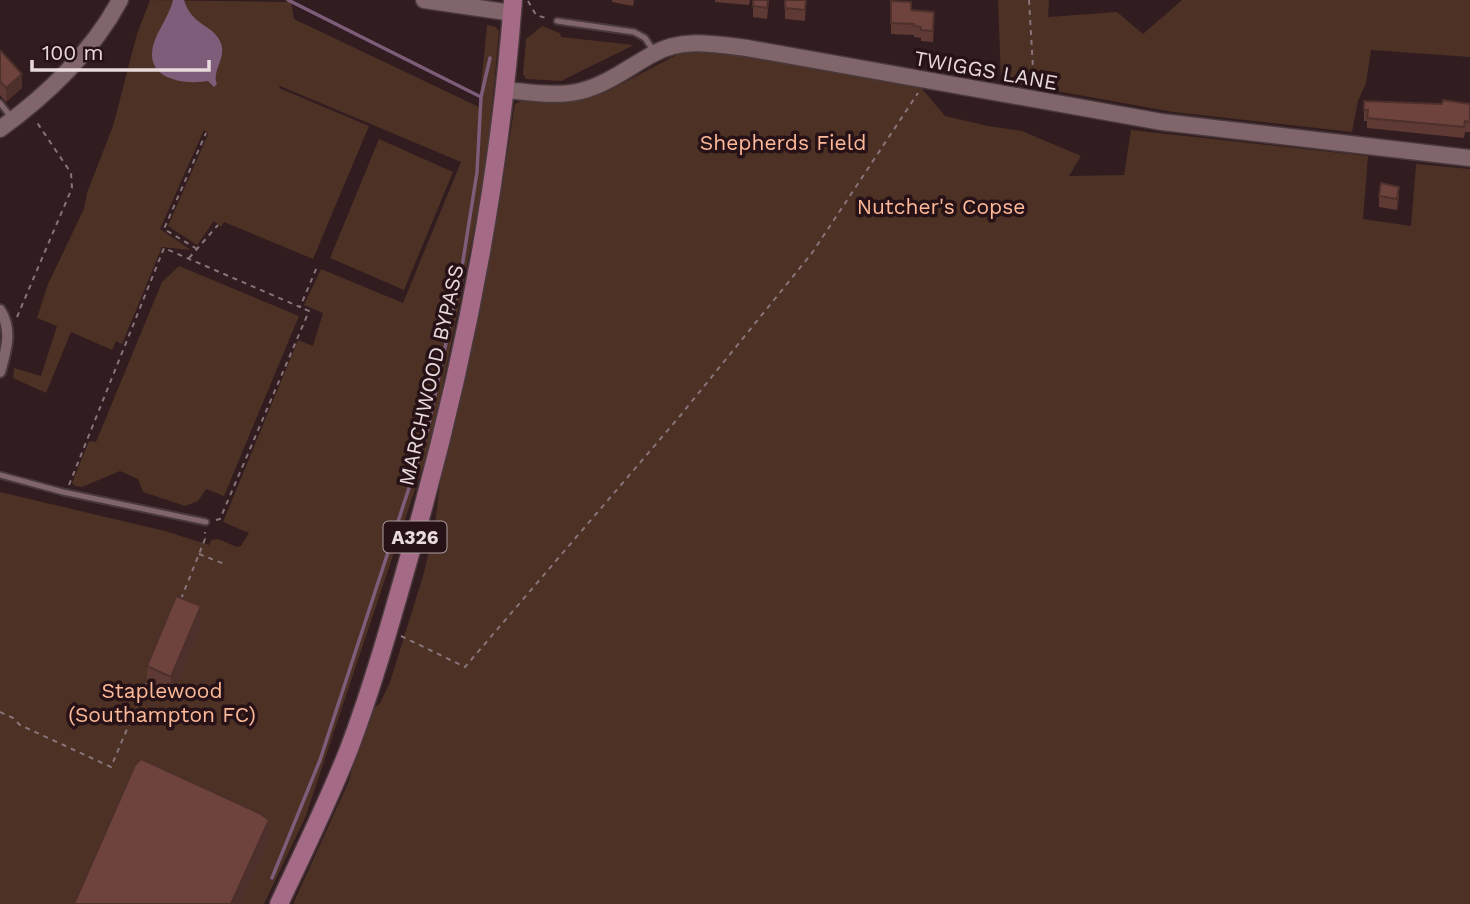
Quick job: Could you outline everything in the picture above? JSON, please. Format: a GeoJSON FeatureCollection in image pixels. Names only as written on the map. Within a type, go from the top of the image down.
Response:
{"type":"FeatureCollection","features":[{"type":"Feature","properties":{"kind":"main road","name":"MARCHWOOD BYPASS"},"geometry":{"type":"LineString","coordinates":[[279,904],[349,749],[389,630],[438,455],[493,190],[506,90],[512,7]]}},
{"type":"Feature","properties":{"kind":"street"},"geometry":{"type":"LineString","coordinates":[[7,124],[77,59],[109,20],[120,0]]}},
{"type":"Feature","properties":{"kind":"street"},"geometry":{"type":"LineString","coordinates":[[424,0],[512,7]]}},
{"type":"Feature","properties":{"kind":"street","name":"TWIGGS LANE"},"geometry":{"type":"LineString","coordinates":[[506,90],[580,92],[601,85],[655,52],[700,42],[747,48],[1162,122],[1470,158]]}},
{"type":"Feature","properties":{"kind":"street"},"geometry":{"type":"LineString","coordinates":[[0,310],[5,317],[8,337],[0,372]]}},
{"type":"Feature","properties":{"kind":"lane"},"geometry":{"type":"LineString","coordinates":[[556,21],[634,32],[645,38],[655,52]]}},
{"type":"Feature","properties":{"kind":"lane"},"geometry":{"type":"LineString","coordinates":[[0,103],[7,124]]}},
{"type":"Feature","properties":{"kind":"lane"},"geometry":{"type":"LineString","coordinates":[[0,475],[66,493],[206,523]]}},
{"type":"Feature","properties":{"kind":"path"},"geometry":{"type":"LineString","coordinates":[[528,0],[536,15],[556,21]]}},
{"type":"Feature","properties":{"kind":"path"},"geometry":{"type":"LineString","coordinates":[[1030,0],[1035,100]]}},
{"type":"Feature","properties":{"kind":"path"},"geometry":{"type":"LineString","coordinates":[[389,630],[465,667],[680,416],[812,253],[923,86],[924,80]]}},
{"type":"Feature","properties":{"kind":"path"},"geometry":{"type":"LineString","coordinates":[[8,337],[72,188],[73,180],[27,108]]}},
{"type":"Feature","properties":{"kind":"path"},"geometry":{"type":"LineString","coordinates":[[197,249],[164,229],[205,133]]}},
{"type":"Feature","properties":{"kind":"path"},"geometry":{"type":"LineString","coordinates":[[189,259],[218,225]]}},
{"type":"Feature","properties":{"kind":"path"},"geometry":{"type":"LineString","coordinates":[[66,493],[164,248],[309,311],[220,519],[206,523],[205,539],[178,606]]}},
{"type":"Feature","properties":{"kind":"path"},"geometry":{"type":"LineString","coordinates":[[300,307],[317,267]]}},
{"type":"Feature","properties":{"kind":"path"},"geometry":{"type":"LineString","coordinates":[[199,554],[227,565]]}},
{"type":"Feature","properties":{"kind":"path"},"geometry":{"type":"LineString","coordinates":[[0,712],[20,725],[111,767],[146,684]]}},
{"type":"Feature","properties":{"kind":"green space","name":"Staplewood (Southampton FC)"},"geometry":{"type":"Polygon","coordinates":[[[150,0],[291,2],[294,19],[479,107],[487,25],[496,27],[499,31],[486,171],[432,439],[305,818],[264,904],[0,904],[0,492],[165,531],[209,545],[211,540],[218,539],[237,547],[241,546],[249,533],[223,522],[298,340],[313,346],[323,313],[304,305],[321,269],[403,303],[461,162],[280,86],[279,88],[369,126],[313,259],[224,222],[221,227],[214,221],[197,245],[168,226],[208,134],[204,130],[160,229],[191,250],[162,247],[122,344],[116,341],[112,350],[71,332],[46,393],[13,378],[14,368],[41,376],[57,326],[37,318],[48,284],[84,209],[87,193],[113,126],[137,34],[150,0]]]}},
{"type":"Feature","properties":{"kind":"green space"},"geometry":{"type":"Polygon","coordinates":[[[998,0],[1049,0],[1048,17],[1117,12],[1143,34],[1182,0],[1470,0],[1470,57],[1371,50],[1366,83],[1358,101],[1352,132],[1173,112],[1001,81],[998,0]]]}},
{"type":"Feature","properties":{"kind":"green space"},"geometry":{"type":"Polygon","coordinates":[[[542,26],[560,33],[561,37],[634,45],[561,81],[526,79],[523,74],[526,39],[542,26]]]}},
{"type":"Feature","properties":{"kind":"green space"},"geometry":{"type":"Polygon","coordinates":[[[725,49],[918,84],[945,116],[1022,131],[1081,156],[1069,176],[1124,175],[1131,130],[1368,156],[1363,219],[1411,226],[1416,164],[1470,169],[1470,904],[293,904],[349,781],[366,716],[380,703],[390,682],[423,576],[434,531],[440,482],[456,402],[497,218],[515,104],[526,99],[558,101],[604,93],[684,51],[725,49]]]}},
{"type":"Feature","properties":{"kind":"green space"},"geometry":{"type":"Polygon","coordinates":[[[379,139],[453,172],[404,290],[330,258],[379,139]]]}},
{"type":"Feature","properties":{"kind":"green space"},"geometry":{"type":"Polygon","coordinates":[[[179,266],[299,316],[224,496],[206,489],[198,501],[185,506],[143,492],[138,479],[120,471],[82,487],[75,486],[72,483],[89,441],[96,442],[162,282],[179,266]]]}},
{"type":"Feature","properties":{"kind":"shaded area"},"geometry":{"type":"Polygon","coordinates":[[[173,0],[184,0],[192,15],[220,41],[222,53],[216,74],[217,84],[214,87],[208,81],[189,82],[169,78],[155,66],[153,46],[173,0]]]}},
{"type":"Feature","properties":{"kind":"building"},"geometry":{"type":"Polygon","coordinates":[[[753,0],[768,0],[767,8],[753,6],[753,0]]]}},
{"type":"Feature","properties":{"kind":"building"},"geometry":{"type":"Polygon","coordinates":[[[785,0],[806,0],[805,10],[785,8],[785,0]]]}},
{"type":"Feature","properties":{"kind":"building"},"geometry":{"type":"Polygon","coordinates":[[[891,1],[911,2],[911,10],[934,12],[933,31],[921,30],[921,27],[914,24],[891,23],[891,1]]]}},
{"type":"Feature","properties":{"kind":"building"},"geometry":{"type":"Polygon","coordinates":[[[0,51],[22,74],[6,88],[0,81],[0,51]]]}},
{"type":"Feature","properties":{"kind":"building"},"geometry":{"type":"Polygon","coordinates":[[[1443,100],[1470,104],[1470,122],[1465,121],[1464,127],[1367,118],[1368,110],[1364,110],[1364,101],[1442,104],[1443,100]]]}},
{"type":"Feature","properties":{"kind":"building"},"geometry":{"type":"Polygon","coordinates":[[[1381,183],[1399,187],[1397,199],[1379,196],[1381,183]]]}},
{"type":"Feature","properties":{"kind":"building"},"geometry":{"type":"Polygon","coordinates":[[[176,596],[201,606],[171,677],[147,666],[176,596]]]}},
{"type":"Feature","properties":{"kind":"building"},"geometry":{"type":"Polygon","coordinates":[[[141,759],[269,820],[231,904],[74,904],[135,765],[141,759]]]}},
{"type":"Feature","properties":{"kind":"waterway"},"geometry":{"type":"LineString","coordinates":[[288,0],[481,97]]}},
{"type":"Feature","properties":{"kind":"waterway"},"geometry":{"type":"LineString","coordinates":[[272,878],[320,760],[427,433],[462,267],[477,172],[481,97],[490,58]]}},
{"type":"Feature","properties":{"kind":"park label","name":"Shepherds Field"},"geometry":{"type":"Point","coordinates":[783,142]}},
{"type":"Feature","properties":{"kind":"park label","name":"Nutcher's Copse"},"geometry":{"type":"Point","coordinates":[941,206]}}]}
